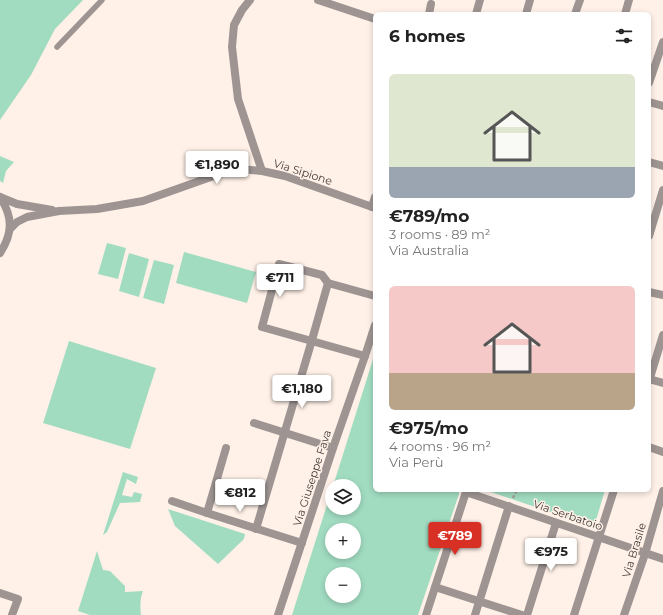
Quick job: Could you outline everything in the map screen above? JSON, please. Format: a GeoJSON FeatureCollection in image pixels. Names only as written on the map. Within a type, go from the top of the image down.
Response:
{"type":"FeatureCollection","features":[{"type":"Feature","properties":{"kind":"street"},"geometry":{"type":"LineString","coordinates":[[250,0],[242,10],[234,25],[232,47],[238,99],[262,171]]}},
{"type":"Feature","properties":{"kind":"street"},"geometry":{"type":"LineString","coordinates":[[318,0],[373,18]]}},
{"type":"Feature","properties":{"kind":"street"},"geometry":{"type":"LineString","coordinates":[[477,12],[480,0]]}},
{"type":"Feature","properties":{"kind":"street"},"geometry":{"type":"LineString","coordinates":[[527,12],[530,0]]}},
{"type":"Feature","properties":{"kind":"street"},"geometry":{"type":"LineString","coordinates":[[576,12],[580,0]]}},
{"type":"Feature","properties":{"kind":"street"},"geometry":{"type":"LineString","coordinates":[[626,12],[629,0]]}},
{"type":"Feature","properties":{"kind":"street"},"geometry":{"type":"LineString","coordinates":[[429,12],[431,4]]}},
{"type":"Feature","properties":{"kind":"street"},"geometry":{"type":"LineString","coordinates":[[651,77],[663,42]]}},
{"type":"Feature","properties":{"kind":"street"},"geometry":{"type":"LineString","coordinates":[[651,103],[663,106]]}},
{"type":"Feature","properties":{"kind":"street"},"geometry":{"type":"LineString","coordinates":[[651,163],[663,166]]}},
{"type":"Feature","properties":{"kind":"street","name":"Via Sipione"},"geometry":{"type":"LineString","coordinates":[[59,211],[97,209],[143,201],[225,172],[241,169],[262,171],[285,176],[373,207]]}},
{"type":"Feature","properties":{"kind":"street"},"geometry":{"type":"LineString","coordinates":[[651,229],[663,190]]}},
{"type":"Feature","properties":{"kind":"street"},"geometry":{"type":"LineString","coordinates":[[0,197],[17,204],[59,211]]}},
{"type":"Feature","properties":{"kind":"street"},"geometry":{"type":"LineString","coordinates":[[0,197],[8,212],[10,229],[7,242],[0,253]]}},
{"type":"Feature","properties":{"kind":"street"},"geometry":{"type":"LineString","coordinates":[[10,229],[17,222],[27,217],[59,211]]}},
{"type":"Feature","properties":{"kind":"street"},"geometry":{"type":"LineString","coordinates":[[365,356],[262,327],[279,264],[322,275],[328,283],[373,295]]}},
{"type":"Feature","properties":{"kind":"street"},"geometry":{"type":"LineString","coordinates":[[256,529],[328,283]]}},
{"type":"Feature","properties":{"kind":"street"},"geometry":{"type":"LineString","coordinates":[[651,292],[663,295]]}},
{"type":"Feature","properties":{"kind":"street","name":"Via Giuseppe Fava"},"geometry":{"type":"LineString","coordinates":[[278,615],[373,331]]}},
{"type":"Feature","properties":{"kind":"street"},"geometry":{"type":"LineString","coordinates":[[651,374],[663,335]]}},
{"type":"Feature","properties":{"kind":"street"},"geometry":{"type":"LineString","coordinates":[[651,380],[663,383]]}},
{"type":"Feature","properties":{"kind":"street"},"geometry":{"type":"LineString","coordinates":[[254,423],[333,448]]}},
{"type":"Feature","properties":{"kind":"street"},"geometry":{"type":"LineString","coordinates":[[207,513],[226,448]]}},
{"type":"Feature","properties":{"kind":"street"},"geometry":{"type":"LineString","coordinates":[[651,448],[663,452]]}},
{"type":"Feature","properties":{"kind":"street","name":"Via Brasile"},"geometry":{"type":"LineString","coordinates":[[624,615],[645,554],[663,490]]}},
{"type":"Feature","properties":{"kind":"street","name":"Via Serbatoio"},"geometry":{"type":"LineString","coordinates":[[434,587],[466,492],[663,559]]}},
{"type":"Feature","properties":{"kind":"street"},"geometry":{"type":"LineString","coordinates":[[574,615],[613,492]]}},
{"type":"Feature","properties":{"kind":"street"},"geometry":{"type":"LineString","coordinates":[[172,501],[302,543]]}},
{"type":"Feature","properties":{"kind":"street"},"geometry":{"type":"LineString","coordinates":[[475,615],[509,506]]}},
{"type":"Feature","properties":{"kind":"street"},"geometry":{"type":"LineString","coordinates":[[527,615],[556,523]]}},
{"type":"Feature","properties":{"kind":"street"},"geometry":{"type":"LineString","coordinates":[[426,615],[434,587],[522,615]]}},
{"type":"Feature","properties":{"kind":"street"},"geometry":{"type":"LineString","coordinates":[[0,593],[18,599],[12,615]]}},
{"type":"Feature","properties":{"kind":"lane"},"geometry":{"type":"LineString","coordinates":[[57,47],[102,0]]}},
{"type":"Feature","properties":{"kind":"green space"},"geometry":{"type":"Polygon","coordinates":[[[0,0],[83,0],[55,29],[31,75],[0,120],[0,0]]]}},
{"type":"Feature","properties":{"kind":"green space"},"geometry":{"type":"Polygon","coordinates":[[[0,156],[14,162],[6,171],[3,183],[0,181],[0,156]]]}},
{"type":"Feature","properties":{"kind":"green space"},"geometry":{"type":"Polygon","coordinates":[[[107,243],[126,248],[118,279],[98,274],[107,243]]]}},
{"type":"Feature","properties":{"kind":"green space"},"geometry":{"type":"Polygon","coordinates":[[[184,252],[256,272],[247,303],[176,283],[184,252]]]}},
{"type":"Feature","properties":{"kind":"green space"},"geometry":{"type":"Polygon","coordinates":[[[129,253],[149,259],[139,297],[119,291],[129,253]]]}},
{"type":"Feature","properties":{"kind":"green space"},"geometry":{"type":"Polygon","coordinates":[[[154,260],[174,265],[164,304],[143,298],[154,260]]]}},
{"type":"Feature","properties":{"kind":"green space"},"geometry":{"type":"Polygon","coordinates":[[[69,341],[156,368],[130,449],[43,423],[69,341]]]}},
{"type":"Feature","properties":{"kind":"green space"},"geometry":{"type":"Polygon","coordinates":[[[373,359],[373,492],[459,492],[459,494],[418,615],[292,615],[325,511],[325,515],[361,515],[361,479],[335,479],[373,359]]]}},
{"type":"Feature","properties":{"kind":"green space"},"geometry":{"type":"Polygon","coordinates":[[[123,472],[138,477],[136,484],[127,479],[122,495],[132,497],[134,492],[142,494],[140,502],[120,503],[107,532],[103,535],[123,472]]]}},
{"type":"Feature","properties":{"kind":"green space"},"geometry":{"type":"Polygon","coordinates":[[[491,492],[604,492],[594,527],[491,492]]]}},
{"type":"Feature","properties":{"kind":"green space"},"geometry":{"type":"Polygon","coordinates":[[[168,509],[245,534],[244,539],[218,564],[175,526],[168,509]]]}},
{"type":"Feature","properties":{"kind":"green space"},"geometry":{"type":"Polygon","coordinates":[[[97,551],[103,570],[110,571],[125,586],[125,592],[143,591],[140,603],[141,615],[90,615],[78,611],[97,551]]]}}]}
